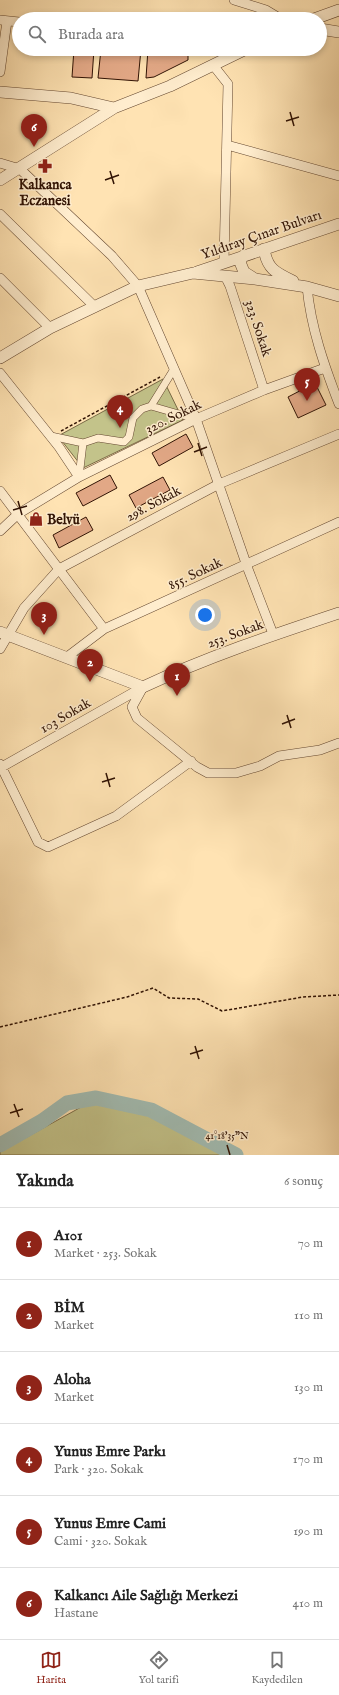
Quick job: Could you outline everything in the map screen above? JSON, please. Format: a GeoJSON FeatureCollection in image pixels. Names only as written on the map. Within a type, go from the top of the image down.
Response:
{"type":"FeatureCollection","features":[{"type":"Feature","properties":{"kind":"street"},"geometry":{"type":"LineString","coordinates":[[234,0],[269,12]]}},
{"type":"Feature","properties":{"kind":"street"},"geometry":{"type":"LineString","coordinates":[[327,14],[339,10]]}},
{"type":"Feature","properties":{"kind":"street"},"geometry":{"type":"LineString","coordinates":[[0,72],[4,20]]}},
{"type":"Feature","properties":{"kind":"street"},"geometry":{"type":"LineString","coordinates":[[327,29],[339,32]]}},
{"type":"Feature","properties":{"kind":"street"},"geometry":{"type":"LineString","coordinates":[[0,180],[20,169],[114,108],[170,86],[232,56]]}},
{"type":"Feature","properties":{"kind":"street"},"geometry":{"type":"LineString","coordinates":[[213,65],[228,84],[224,262]]}},
{"type":"Feature","properties":{"kind":"street"},"geometry":{"type":"LineString","coordinates":[[0,92],[71,98],[114,108]]}},
{"type":"Feature","properties":{"kind":"street"},"geometry":{"type":"LineString","coordinates":[[227,145],[339,176]]}},
{"type":"Feature","properties":{"kind":"street"},"geometry":{"type":"LineString","coordinates":[[0,164],[20,169],[112,256],[138,286],[196,419],[247,564],[274,634]]}},
{"type":"Feature","properties":{"kind":"street"},"geometry":{"type":"LineString","coordinates":[[0,214],[95,307]]}},
{"type":"Feature","properties":{"kind":"street","name":"Yıldıray Çınar Bulvarı"},"geometry":{"type":"LineString","coordinates":[[192,273],[339,224]]}},
{"type":"Feature","properties":{"kind":"street"},"geometry":{"type":"LineString","coordinates":[[264,249],[265,259],[271,269],[280,276],[307,287],[339,296]]}},
{"type":"Feature","properties":{"kind":"street"},"geometry":{"type":"LineString","coordinates":[[243,256],[240,262],[244,272],[255,279]]}},
{"type":"Feature","properties":{"kind":"street"},"geometry":{"type":"LineString","coordinates":[[0,358],[50,328],[138,286],[192,273],[255,279],[307,287]]}},
{"type":"Feature","properties":{"kind":"street","name":"323. Sokak"},"geometry":{"type":"LineString","coordinates":[[225,276],[230,286],[264,390]]}},
{"type":"Feature","properties":{"kind":"street"},"geometry":{"type":"LineString","coordinates":[[0,278],[50,328]]}},
{"type":"Feature","properties":{"kind":"street"},"geometry":{"type":"LineString","coordinates":[[307,287],[310,316],[325,368],[339,404]]}},
{"type":"Feature","properties":{"kind":"street","name":"320. Sokak"},"geometry":{"type":"LineString","coordinates":[[0,531],[18,514],[79,477],[196,419],[264,390],[325,368]]}},
{"type":"Feature","properties":{"kind":"street"},"geometry":{"type":"LineString","coordinates":[[151,406],[174,369]]}},
{"type":"Feature","properties":{"kind":"street"},"geometry":{"type":"LineString","coordinates":[[0,373],[51,436],[79,477]]}},
{"type":"Feature","properties":{"kind":"street"},"geometry":{"type":"LineString","coordinates":[[124,442],[129,437],[133,418],[142,409],[151,406],[196,419]]}},
{"type":"Feature","properties":{"kind":"street","name":"298. Sokak"},"geometry":{"type":"LineString","coordinates":[[0,648],[4,633],[59,569],[219,484],[339,434]]}},
{"type":"Feature","properties":{"kind":"street"},"geometry":{"type":"LineString","coordinates":[[51,436],[83,443],[98,438],[124,442]]}},
{"type":"Feature","properties":{"kind":"street"},"geometry":{"type":"LineString","coordinates":[[124,442],[129,453]]}},
{"type":"Feature","properties":{"kind":"street"},"geometry":{"type":"LineString","coordinates":[[79,477],[83,443]]}},
{"type":"Feature","properties":{"kind":"street"},"geometry":{"type":"LineString","coordinates":[[0,492],[104,629]]}},
{"type":"Feature","properties":{"kind":"street","name":"855. Sokak"},"geometry":{"type":"LineString","coordinates":[[67,657],[104,629],[339,522]]}},
{"type":"Feature","properties":{"kind":"street","name":"253. Sokak"},"geometry":{"type":"LineString","coordinates":[[144,687],[189,666],[274,634],[339,613]]}},
{"type":"Feature","properties":{"kind":"street"},"geometry":{"type":"LineString","coordinates":[[4,633],[144,687],[132,707],[137,718],[208,773],[236,772],[260,766],[279,756],[320,750],[339,743]]}},
{"type":"Feature","properties":{"kind":"street","name":"103 Sokak"},"geometry":{"type":"LineString","coordinates":[[1,766],[144,687]]}},
{"type":"Feature","properties":{"kind":"street"},"geometry":{"type":"LineString","coordinates":[[1,766],[38,842],[48,847],[116,816],[191,761]]}},
{"type":"Feature","properties":{"kind":"path"},"geometry":{"type":"LineString","coordinates":[[51,436],[160,376]]}},
{"type":"Feature","properties":{"kind":"path"},"geometry":{"type":"LineString","coordinates":[[0,1027],[127,997],[153,988],[169,998],[198,999],[222,1011],[303,997],[339,995]]}},
{"type":"Feature","properties":{"kind":"green space"},"geometry":{"type":"Polygon","coordinates":[[[163,379],[183,420],[83,468],[58,436],[163,379]]]}},
{"type":"Feature","properties":{"kind":"green space"},"geometry":{"type":"Polygon","coordinates":[[[92,1101],[151,1110],[227,1155],[0,1155],[0,1152],[92,1101]]]}},
{"type":"Feature","properties":{"kind":"building"},"geometry":{"type":"Polygon","coordinates":[[[74,56],[94,56],[92,78],[72,77],[74,56]]]}},
{"type":"Feature","properties":{"kind":"building"},"geometry":{"type":"Polygon","coordinates":[[[100,56],[140,56],[138,81],[98,78],[100,56]]]}},
{"type":"Feature","properties":{"kind":"building"},"geometry":{"type":"Polygon","coordinates":[[[148,56],[188,56],[188,60],[154,77],[146,78],[148,56]]]}},
{"type":"Feature","properties":{"kind":"building"},"geometry":{"type":"Polygon","coordinates":[[[315,383],[326,405],[298,418],[288,397],[315,383]]]}},
{"type":"Feature","properties":{"kind":"building"},"geometry":{"type":"Polygon","coordinates":[[[186,434],[193,447],[159,466],[152,453],[186,434]]]}},
{"type":"Feature","properties":{"kind":"building"},"geometry":{"type":"Polygon","coordinates":[[[110,475],[117,488],[83,506],[76,493],[110,475]]]}},
{"type":"Feature","properties":{"kind":"building"},"geometry":{"type":"Polygon","coordinates":[[[163,477],[170,490],[136,508],[129,495],[163,477]]]}},
{"type":"Feature","properties":{"kind":"building"},"geometry":{"type":"Polygon","coordinates":[[[86,517],[93,530],[59,548],[53,535],[86,517]]]}},
{"type":"Feature","properties":{"kind":"waterway"},"geometry":{"type":"LineString","coordinates":[[0,1145],[42,1121],[67,1103],[96,1098],[151,1110],[236,1155]]}},
{"type":"Feature","properties":{"kind":"place","name":"Kalkancı Aile Sağlığı Merkezi"},"geometry":{"type":"Point","coordinates":[34,147]}},
{"type":"Feature","properties":{"kind":"place","name":"Kalkanca Eczanesi"},"geometry":{"type":"Point","coordinates":[45,166]}},
{"type":"Feature","properties":{"kind":"place","name":"Yunus Emre Cami"},"geometry":{"type":"Point","coordinates":[307,401]}},
{"type":"Feature","properties":{"kind":"place","name":"Yunus Emre Parkı"},"geometry":{"type":"Point","coordinates":[120,428]}},
{"type":"Feature","properties":{"kind":"place","name":"Belvü"},"geometry":{"type":"Point","coordinates":[36,519]}},
{"type":"Feature","properties":{"kind":"place","name":"Aloha"},"geometry":{"type":"Point","coordinates":[44,635]}},
{"type":"Feature","properties":{"kind":"place","name":"BİM"},"geometry":{"type":"Point","coordinates":[90,682]}},
{"type":"Feature","properties":{"kind":"place","name":"A101"},"geometry":{"type":"Point","coordinates":[177,696]}}]}
